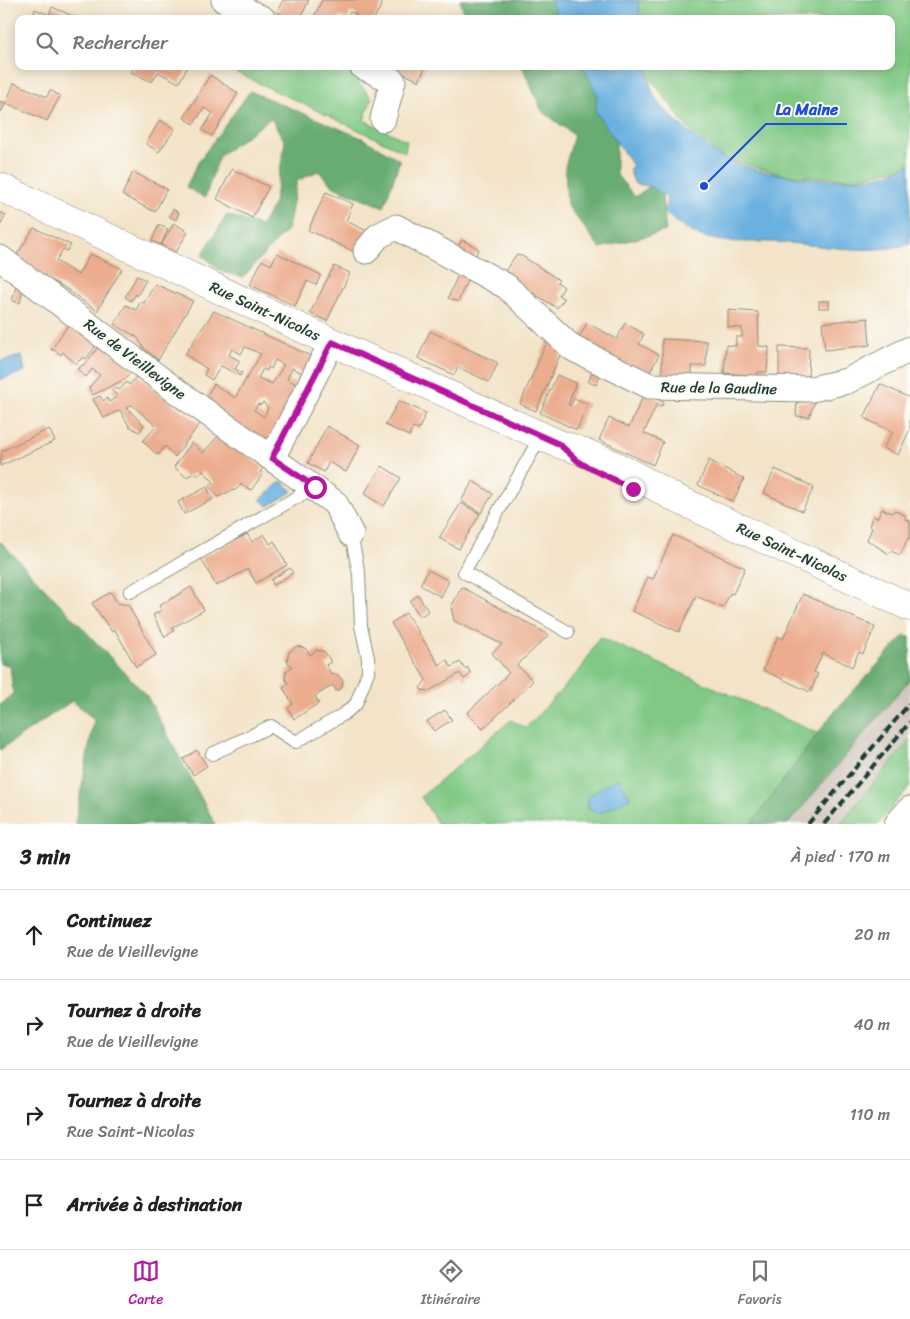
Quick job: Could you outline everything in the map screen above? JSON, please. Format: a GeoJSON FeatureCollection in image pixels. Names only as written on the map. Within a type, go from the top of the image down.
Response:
{"type":"FeatureCollection","features":[{"type":"Feature","properties":{"kind":"main road","name":"Rue Saint-Nicolas"},"geometry":{"type":"LineString","coordinates":[[0,187],[332,342],[550,440],[581,450],[640,478],[673,497],[910,607]]}},
{"type":"Feature","properties":{"kind":"street"},"geometry":{"type":"LineString","coordinates":[[224,0],[255,15]]}},
{"type":"Feature","properties":{"kind":"street"},"geometry":{"type":"LineString","coordinates":[[370,70],[393,81],[383,120]]}},
{"type":"Feature","properties":{"kind":"street","name":"Rue de la Gaudine"},"geometry":{"type":"LineString","coordinates":[[366,251],[378,236],[396,227],[506,286],[572,348],[650,386],[812,389],[847,381],[910,349]]}},
{"type":"Feature","properties":{"kind":"street","name":"Rue de Vieillevigne"},"geometry":{"type":"LineString","coordinates":[[0,258],[176,390],[315,487],[335,503],[351,534]]}},
{"type":"Feature","properties":{"kind":"street"},"geometry":{"type":"LineString","coordinates":[[272,458],[332,342]]}},
{"type":"Feature","properties":{"kind":"street"},"geometry":{"type":"LineString","coordinates":[[898,824],[910,808]]}},
{"type":"Feature","properties":{"kind":"lane"},"geometry":{"type":"LineString","coordinates":[[550,440],[464,572],[568,632]]}},
{"type":"Feature","properties":{"kind":"lane"},"geometry":{"type":"LineString","coordinates":[[130,592],[315,487]]}},
{"type":"Feature","properties":{"kind":"lane"},"geometry":{"type":"LineString","coordinates":[[212,754],[271,726],[296,742],[344,714],[356,704],[368,672],[368,658],[361,626],[359,574],[351,534]]}},
{"type":"Feature","properties":{"kind":"shaded area"},"geometry":{"type":"Polygon","coordinates":[[[910,679],[910,740],[840,824],[788,824],[910,679]]]}},
{"type":"Feature","properties":{"kind":"green space"},"geometry":{"type":"Polygon","coordinates":[[[460,0],[565,0],[572,15],[465,15],[460,0]]]}},
{"type":"Feature","properties":{"kind":"green space"},"geometry":{"type":"Polygon","coordinates":[[[638,0],[910,0],[910,163],[905,167],[854,179],[785,175],[725,159],[690,131],[648,75],[647,70],[895,70],[895,15],[640,15],[638,0]]]}},
{"type":"Feature","properties":{"kind":"green space"},"geometry":{"type":"Polygon","coordinates":[[[231,70],[348,70],[372,98],[364,120],[407,141],[405,152],[231,70]]]}},
{"type":"Feature","properties":{"kind":"green space"},"geometry":{"type":"Polygon","coordinates":[[[524,70],[596,70],[616,121],[616,174],[635,197],[660,179],[666,231],[600,248],[567,205],[565,167],[574,135],[542,111],[524,70]]]}},
{"type":"Feature","properties":{"kind":"green space"},"geometry":{"type":"Polygon","coordinates":[[[250,91],[362,138],[400,160],[384,207],[334,187],[318,171],[297,181],[288,229],[243,277],[222,272],[202,255],[227,215],[261,226],[274,203],[285,142],[271,118],[219,156],[205,198],[186,187],[199,161],[250,91]]]}},
{"type":"Feature","properties":{"kind":"green space"},"geometry":{"type":"Polygon","coordinates":[[[0,541],[147,696],[215,824],[75,824],[94,719],[72,701],[0,750],[0,705],[13,694],[10,665],[0,664],[0,541]]]}},
{"type":"Feature","properties":{"kind":"green space"},"geometry":{"type":"Polygon","coordinates":[[[904,636],[910,637],[910,679],[788,824],[751,824],[833,713],[904,636]]]}},
{"type":"Feature","properties":{"kind":"green space"},"geometry":{"type":"Polygon","coordinates":[[[599,637],[833,740],[766,824],[438,824],[421,797],[511,720],[526,728],[583,666],[599,637]]]}},
{"type":"Feature","properties":{"kind":"green space"},"geometry":{"type":"Polygon","coordinates":[[[910,740],[910,786],[878,824],[840,824],[910,740]]]}},
{"type":"Feature","properties":{"kind":"water"},"geometry":{"type":"Polygon","coordinates":[[[550,0],[638,0],[640,15],[557,15],[550,0]]]}},
{"type":"Feature","properties":{"kind":"water"},"geometry":{"type":"Polygon","coordinates":[[[585,70],[648,70],[654,96],[666,111],[686,130],[725,159],[765,172],[819,179],[847,179],[873,177],[894,172],[910,163],[910,244],[876,249],[859,249],[790,243],[730,241],[704,237],[688,230],[665,213],[667,197],[649,186],[635,184],[629,169],[633,166],[596,112],[597,94],[585,70]]]}},
{"type":"Feature","properties":{"kind":"water"},"geometry":{"type":"Polygon","coordinates":[[[22,356],[25,371],[0,380],[0,361],[22,356]]]}},
{"type":"Feature","properties":{"kind":"water"},"geometry":{"type":"Polygon","coordinates":[[[281,481],[293,491],[269,506],[260,500],[281,481]]]}},
{"type":"Feature","properties":{"kind":"water"},"geometry":{"type":"Polygon","coordinates":[[[619,778],[630,798],[600,813],[588,809],[588,798],[598,789],[619,778]]]}},
{"type":"Feature","properties":{"kind":"building"},"geometry":{"type":"Polygon","coordinates":[[[283,0],[309,0],[302,15],[283,15],[277,12],[283,0]]]}},
{"type":"Feature","properties":{"kind":"building"},"geometry":{"type":"Polygon","coordinates":[[[322,0],[380,0],[383,2],[376,15],[356,15],[350,12],[349,15],[315,15],[322,0]]]}},
{"type":"Feature","properties":{"kind":"building"},"geometry":{"type":"Polygon","coordinates":[[[52,7],[71,15],[49,15],[52,7]]]}},
{"type":"Feature","properties":{"kind":"building"},"geometry":{"type":"Polygon","coordinates":[[[35,9],[49,15],[33,15],[35,9]]]}},
{"type":"Feature","properties":{"kind":"building"},"geometry":{"type":"Polygon","coordinates":[[[132,70],[186,70],[179,83],[158,72],[152,82],[131,72],[132,70]]]}},
{"type":"Feature","properties":{"kind":"building"},"geometry":{"type":"Polygon","coordinates":[[[396,70],[424,70],[419,81],[396,70]]]}},
{"type":"Feature","properties":{"kind":"building"},"geometry":{"type":"Polygon","coordinates":[[[210,75],[238,93],[212,136],[202,130],[213,113],[204,108],[194,124],[184,118],[210,75]]]}},
{"type":"Feature","properties":{"kind":"building"},"geometry":{"type":"Polygon","coordinates":[[[14,83],[47,97],[50,90],[60,96],[47,121],[6,103],[14,83]]]}},
{"type":"Feature","properties":{"kind":"building"},"geometry":{"type":"Polygon","coordinates":[[[0,101],[6,103],[0,113],[0,101]]]}},
{"type":"Feature","properties":{"kind":"building"},"geometry":{"type":"Polygon","coordinates":[[[160,120],[175,129],[159,152],[146,144],[160,120]]]}},
{"type":"Feature","properties":{"kind":"building"},"geometry":{"type":"Polygon","coordinates":[[[232,169],[269,187],[252,218],[217,199],[232,169]]]}},
{"type":"Feature","properties":{"kind":"building"},"geometry":{"type":"Polygon","coordinates":[[[133,172],[167,189],[155,212],[122,195],[133,172]]]}},
{"type":"Feature","properties":{"kind":"building"},"geometry":{"type":"Polygon","coordinates":[[[326,192],[353,204],[346,221],[369,232],[359,254],[308,230],[326,192]]]}},
{"type":"Feature","properties":{"kind":"building"},"geometry":{"type":"Polygon","coordinates":[[[173,209],[179,213],[176,220],[169,216],[173,209]]]}},
{"type":"Feature","properties":{"kind":"building"},"geometry":{"type":"Polygon","coordinates":[[[0,212],[6,215],[0,226],[0,212]]]}},
{"type":"Feature","properties":{"kind":"building"},"geometry":{"type":"Polygon","coordinates":[[[174,223],[188,232],[176,252],[161,245],[174,223]]]}},
{"type":"Feature","properties":{"kind":"building"},"geometry":{"type":"Polygon","coordinates":[[[159,225],[168,229],[161,245],[152,241],[159,225]]]}},
{"type":"Feature","properties":{"kind":"building"},"geometry":{"type":"Polygon","coordinates":[[[34,228],[71,245],[67,251],[63,249],[56,261],[78,275],[90,254],[122,269],[97,311],[68,290],[15,258],[34,228]]]}},
{"type":"Feature","properties":{"kind":"building"},"geometry":{"type":"Polygon","coordinates":[[[462,240],[479,249],[472,261],[455,252],[462,240]]]}},
{"type":"Feature","properties":{"kind":"building"},"geometry":{"type":"Polygon","coordinates":[[[277,253],[321,275],[316,285],[307,281],[295,306],[250,285],[262,260],[271,265],[277,253]]]}},
{"type":"Feature","properties":{"kind":"building"},"geometry":{"type":"Polygon","coordinates":[[[516,255],[522,256],[559,280],[557,282],[564,287],[559,295],[564,299],[557,308],[503,274],[516,255]]]}},
{"type":"Feature","properties":{"kind":"building"},"geometry":{"type":"Polygon","coordinates":[[[334,266],[350,273],[327,321],[310,313],[334,266]]]}},
{"type":"Feature","properties":{"kind":"building"},"geometry":{"type":"Polygon","coordinates":[[[461,268],[470,273],[458,302],[448,298],[461,268]]]}},
{"type":"Feature","properties":{"kind":"building"},"geometry":{"type":"Polygon","coordinates":[[[137,276],[146,280],[137,296],[136,294],[131,301],[125,297],[137,276]]]}},
{"type":"Feature","properties":{"kind":"building"},"geometry":{"type":"Polygon","coordinates":[[[155,284],[193,301],[158,360],[144,348],[137,337],[114,324],[126,305],[136,310],[141,301],[144,303],[155,284]]]}},
{"type":"Feature","properties":{"kind":"building"},"geometry":{"type":"Polygon","coordinates":[[[16,286],[23,288],[20,303],[12,301],[16,286]]]}},
{"type":"Feature","properties":{"kind":"building"},"geometry":{"type":"Polygon","coordinates":[[[819,301],[829,301],[829,308],[819,308],[819,301]]]}},
{"type":"Feature","properties":{"kind":"building"},"geometry":{"type":"Polygon","coordinates":[[[728,310],[758,312],[759,346],[769,347],[767,372],[758,372],[757,376],[724,373],[726,345],[736,346],[736,337],[742,337],[742,328],[728,327],[728,310]]]}},
{"type":"Feature","properties":{"kind":"building"},"geometry":{"type":"Polygon","coordinates":[[[214,311],[313,357],[304,374],[292,368],[287,379],[298,385],[278,424],[266,442],[202,403],[214,384],[235,398],[261,354],[245,347],[241,354],[232,349],[229,355],[240,361],[235,369],[242,373],[240,376],[221,366],[212,380],[204,375],[207,369],[185,354],[214,311]],[[275,360],[271,369],[268,367],[267,371],[263,369],[258,378],[272,384],[284,365],[275,360]],[[263,402],[261,405],[258,404],[254,410],[264,417],[268,408],[263,402]]]}},
{"type":"Feature","properties":{"kind":"building"},"geometry":{"type":"Polygon","coordinates":[[[868,318],[870,345],[825,350],[822,323],[868,318]]]}},
{"type":"Feature","properties":{"kind":"building"},"geometry":{"type":"Polygon","coordinates":[[[71,321],[99,341],[86,359],[83,357],[76,364],[63,352],[61,355],[55,350],[51,350],[71,321]]]}},
{"type":"Feature","properties":{"kind":"building"},"geometry":{"type":"Polygon","coordinates":[[[587,323],[617,339],[625,323],[644,334],[639,344],[659,355],[647,377],[578,340],[587,323]]]}},
{"type":"Feature","properties":{"kind":"building"},"geometry":{"type":"Polygon","coordinates":[[[430,331],[498,363],[489,382],[458,367],[454,375],[418,358],[430,331]]]}},
{"type":"Feature","properties":{"kind":"building"},"geometry":{"type":"Polygon","coordinates":[[[548,339],[563,348],[536,411],[520,404],[548,339]]]}},
{"type":"Feature","properties":{"kind":"building"},"geometry":{"type":"Polygon","coordinates":[[[662,339],[707,341],[706,366],[692,366],[692,375],[662,374],[662,339]]]}},
{"type":"Feature","properties":{"kind":"building"},"geometry":{"type":"Polygon","coordinates":[[[101,343],[133,370],[125,379],[93,395],[89,388],[100,375],[92,369],[86,377],[77,369],[86,363],[101,343]]]}},
{"type":"Feature","properties":{"kind":"building"},"geometry":{"type":"Polygon","coordinates":[[[779,347],[809,348],[808,382],[779,381],[779,347]]]}},
{"type":"Feature","properties":{"kind":"building"},"geometry":{"type":"Polygon","coordinates":[[[596,364],[603,368],[596,385],[588,382],[596,364]]]}},
{"type":"Feature","properties":{"kind":"building"},"geometry":{"type":"Polygon","coordinates":[[[138,375],[172,404],[200,423],[175,457],[165,446],[159,454],[156,454],[143,441],[156,426],[132,405],[126,407],[144,425],[139,432],[129,426],[120,410],[104,418],[93,399],[100,396],[103,401],[107,398],[109,402],[118,396],[111,390],[116,388],[119,390],[127,382],[129,385],[138,375]]]}},
{"type":"Feature","properties":{"kind":"building"},"geometry":{"type":"Polygon","coordinates":[[[557,375],[576,383],[568,405],[570,406],[574,398],[588,404],[577,430],[540,413],[557,375]]]}},
{"type":"Feature","properties":{"kind":"building"},"geometry":{"type":"Polygon","coordinates":[[[880,384],[910,398],[910,429],[898,455],[883,448],[893,432],[864,418],[880,384]]]}},
{"type":"Feature","properties":{"kind":"building"},"geometry":{"type":"Polygon","coordinates":[[[644,394],[664,402],[662,406],[657,404],[644,433],[663,442],[653,465],[599,440],[609,418],[629,427],[644,394]]]}},
{"type":"Feature","properties":{"kind":"building"},"geometry":{"type":"Polygon","coordinates":[[[399,401],[426,413],[419,429],[413,427],[409,436],[385,425],[399,401]]]}},
{"type":"Feature","properties":{"kind":"building"},"geometry":{"type":"Polygon","coordinates":[[[815,401],[809,417],[796,416],[797,402],[815,401]]]}},
{"type":"Feature","properties":{"kind":"building"},"geometry":{"type":"Polygon","coordinates":[[[327,426],[360,445],[346,472],[329,462],[324,472],[308,463],[327,426]]]}},
{"type":"Feature","properties":{"kind":"building"},"geometry":{"type":"Polygon","coordinates":[[[49,429],[55,441],[0,466],[2,451],[49,429]]]}},
{"type":"Feature","properties":{"kind":"building"},"geometry":{"type":"Polygon","coordinates":[[[219,435],[263,468],[260,472],[263,474],[251,490],[242,484],[234,491],[218,497],[209,486],[214,482],[203,471],[198,475],[195,473],[186,477],[174,467],[192,442],[203,453],[219,435]]]}},
{"type":"Feature","properties":{"kind":"building"},"geometry":{"type":"Polygon","coordinates":[[[709,460],[744,479],[733,502],[698,485],[709,460]]]}},
{"type":"Feature","properties":{"kind":"building"},"geometry":{"type":"Polygon","coordinates":[[[382,466],[401,478],[384,506],[364,494],[382,466]]]}},
{"type":"Feature","properties":{"kind":"building"},"geometry":{"type":"Polygon","coordinates":[[[775,469],[814,487],[802,511],[764,493],[775,469]]]}},
{"type":"Feature","properties":{"kind":"building"},"geometry":{"type":"Polygon","coordinates":[[[473,481],[493,494],[481,513],[461,501],[473,481]]]}},
{"type":"Feature","properties":{"kind":"building"},"geometry":{"type":"Polygon","coordinates":[[[207,487],[213,499],[184,514],[178,502],[207,487]]]}},
{"type":"Feature","properties":{"kind":"building"},"geometry":{"type":"Polygon","coordinates":[[[461,503],[480,514],[459,549],[439,538],[461,503]]]}},
{"type":"Feature","properties":{"kind":"building"},"geometry":{"type":"Polygon","coordinates":[[[882,509],[892,513],[894,510],[906,516],[905,519],[910,521],[910,539],[908,538],[900,555],[891,551],[889,554],[867,540],[872,528],[869,526],[873,516],[877,518],[882,509]]]}},
{"type":"Feature","properties":{"kind":"building"},"geometry":{"type":"Polygon","coordinates":[[[247,534],[252,542],[264,534],[270,544],[274,541],[287,565],[256,583],[248,569],[216,586],[201,558],[247,534]]]}},
{"type":"Feature","properties":{"kind":"building"},"geometry":{"type":"Polygon","coordinates":[[[673,535],[745,568],[733,594],[730,593],[723,608],[696,596],[679,632],[632,611],[648,577],[653,579],[673,535]]]}},
{"type":"Feature","properties":{"kind":"building"},"geometry":{"type":"Polygon","coordinates":[[[290,568],[293,573],[274,585],[271,580],[290,568]]]}},
{"type":"Feature","properties":{"kind":"building"},"geometry":{"type":"Polygon","coordinates":[[[428,570],[449,581],[441,597],[420,585],[428,570]]]}},
{"type":"Feature","properties":{"kind":"building"},"geometry":{"type":"Polygon","coordinates":[[[191,587],[204,610],[172,628],[174,631],[165,637],[153,615],[162,610],[159,606],[191,587]]]}},
{"type":"Feature","properties":{"kind":"building"},"geometry":{"type":"Polygon","coordinates":[[[462,587],[549,635],[517,665],[533,681],[483,729],[467,713],[509,673],[492,653],[502,644],[454,621],[451,607],[462,587]]]}},
{"type":"Feature","properties":{"kind":"building"},"geometry":{"type":"Polygon","coordinates":[[[111,592],[117,603],[128,605],[156,655],[136,667],[115,630],[112,632],[92,603],[111,592]]]}},
{"type":"Feature","properties":{"kind":"building"},"geometry":{"type":"Polygon","coordinates":[[[803,594],[875,627],[863,654],[859,652],[852,667],[823,653],[814,672],[818,674],[810,692],[763,670],[778,636],[783,639],[803,594]]]}},
{"type":"Feature","properties":{"kind":"building"},"geometry":{"type":"Polygon","coordinates":[[[418,595],[428,611],[420,617],[410,601],[418,595]]]}},
{"type":"Feature","properties":{"kind":"building"},"geometry":{"type":"Polygon","coordinates":[[[406,613],[439,665],[447,660],[451,667],[460,662],[465,669],[467,667],[471,674],[464,679],[460,673],[429,691],[421,690],[420,688],[426,680],[391,623],[406,613]]]}},
{"type":"Feature","properties":{"kind":"building"},"geometry":{"type":"Polygon","coordinates":[[[297,646],[305,648],[310,655],[317,650],[325,652],[331,662],[326,665],[331,674],[338,675],[343,681],[342,688],[336,691],[333,685],[315,696],[319,703],[294,719],[288,708],[293,704],[283,688],[289,684],[285,679],[286,671],[292,667],[287,661],[289,652],[297,646]]]}},
{"type":"Feature","properties":{"kind":"building"},"geometry":{"type":"Polygon","coordinates":[[[445,710],[452,720],[434,731],[427,721],[445,710]]]}},
{"type":"Feature","properties":{"kind":"building"},"geometry":{"type":"Polygon","coordinates":[[[197,750],[207,766],[193,775],[183,759],[197,750]]]}},
{"type":"Feature","properties":{"kind":"railway"},"geometry":{"type":"LineString","coordinates":[[808,824],[910,703]]}},
{"type":"Feature","properties":{"kind":"railway"},"geometry":{"type":"LineString","coordinates":[[824,824],[910,722]]}},
{"type":"Feature","properties":{"kind":"place","name":"La Maine"},"geometry":{"type":"Point","coordinates":[704,186]}},
{"type":"Feature","properties":{"kind":"route"},"geometry":{"type":"LineString","coordinates":[[315,487],[272,458],[332,342],[559,444],[580,463],[633,489]]}}]}
